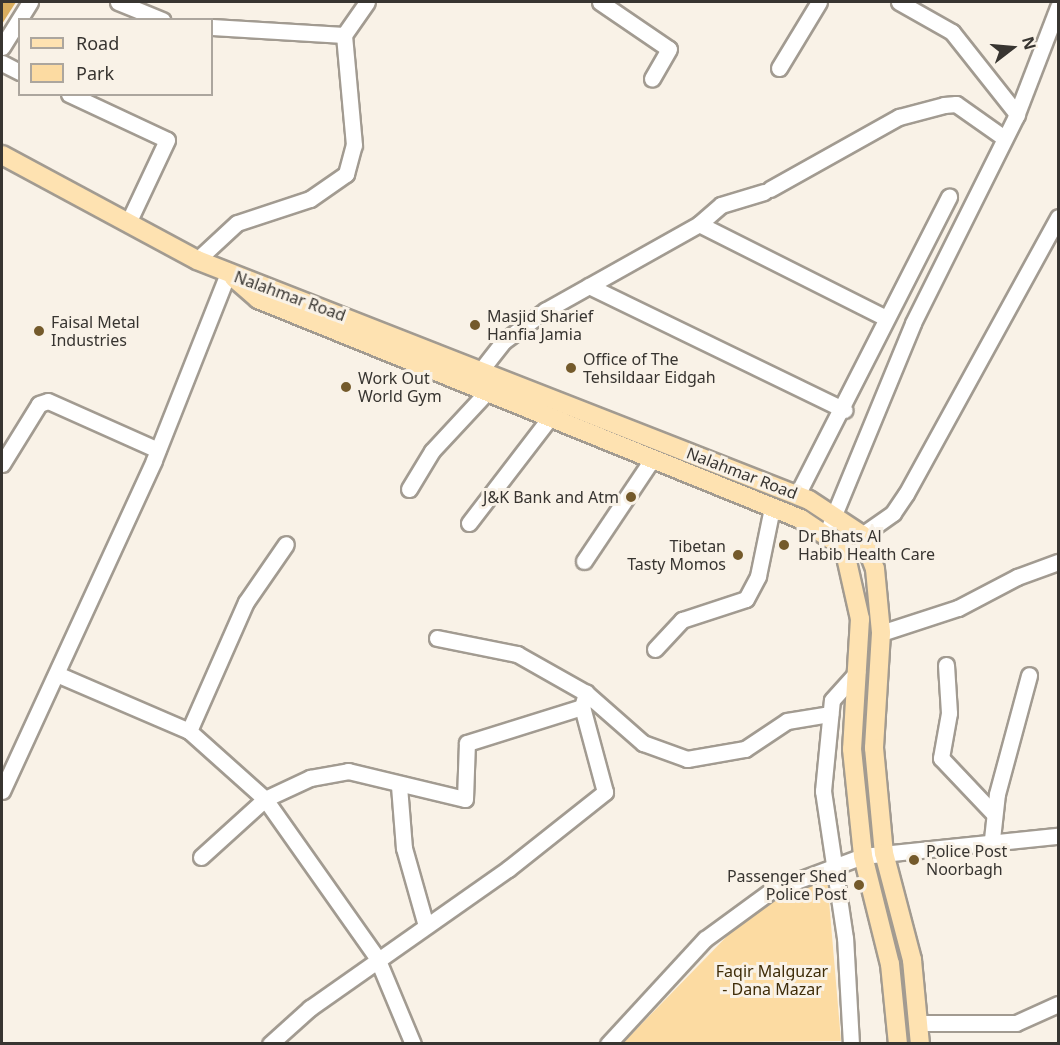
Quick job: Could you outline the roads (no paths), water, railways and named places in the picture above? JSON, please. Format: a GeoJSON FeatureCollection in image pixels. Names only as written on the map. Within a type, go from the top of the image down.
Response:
{"type":"FeatureCollection","features":[{"type":"Feature","properties":{"kind":"main road"},"geometry":{"type":"LineString","coordinates":[[2,155],[197,260],[228,273]]}},
{"type":"Feature","properties":{"kind":"main road","name":"Nalahmar Road"},"geometry":{"type":"LineString","coordinates":[[228,273],[482,370],[797,495],[837,514],[862,536],[875,569],[881,633],[874,748],[884,853],[912,960],[920,1044]]}},
{"type":"Feature","properties":{"kind":"main road","name":"Nalahmar Road"},"geometry":{"type":"LineString","coordinates":[[228,273],[258,299],[548,420],[772,508],[827,532],[844,548],[855,574],[860,619],[852,749],[863,856],[890,964],[898,1044]]}},
{"type":"Feature","properties":{"kind":"street"},"geometry":{"type":"LineString","coordinates":[[20,18],[30,2]]}},
{"type":"Feature","properties":{"kind":"street"},"geometry":{"type":"LineString","coordinates":[[118,2],[157,18]]}},
{"type":"Feature","properties":{"kind":"street"},"geometry":{"type":"LineString","coordinates":[[197,260],[237,223],[310,198],[346,174],[354,145],[344,35],[367,2]]}},
{"type":"Feature","properties":{"kind":"street"},"geometry":{"type":"LineString","coordinates":[[600,2],[669,49],[652,78]]}},
{"type":"Feature","properties":{"kind":"street"},"geometry":{"type":"LineString","coordinates":[[779,68],[819,2]]}},
{"type":"Feature","properties":{"kind":"street"},"geometry":{"type":"LineString","coordinates":[[899,2],[952,32],[1017,114]]}},
{"type":"Feature","properties":{"kind":"street"},"geometry":{"type":"LineString","coordinates":[[827,532],[837,514],[913,323],[1003,137],[1017,114],[1059,7]]}},
{"type":"Feature","properties":{"kind":"street"},"geometry":{"type":"LineString","coordinates":[[2,47],[18,21]]}},
{"type":"Feature","properties":{"kind":"street"},"geometry":{"type":"LineString","coordinates":[[213,27],[344,35]]}},
{"type":"Feature","properties":{"kind":"street"},"geometry":{"type":"LineString","coordinates":[[2,63],[18,71]]}},
{"type":"Feature","properties":{"kind":"street"},"geometry":{"type":"LineString","coordinates":[[73,96],[167,140],[128,223]]}},
{"type":"Feature","properties":{"kind":"street"},"geometry":{"type":"LineString","coordinates":[[482,370],[504,341],[589,286],[699,224],[721,206],[767,191],[899,117],[956,104],[1003,137]]}},
{"type":"Feature","properties":{"kind":"street"},"geometry":{"type":"LineString","coordinates":[[797,495],[844,410],[884,317],[949,197]]}},
{"type":"Feature","properties":{"kind":"street"},"geometry":{"type":"LineString","coordinates":[[862,536],[893,513],[906,494],[1059,217]]}},
{"type":"Feature","properties":{"kind":"street"},"geometry":{"type":"LineString","coordinates":[[699,224],[884,317]]}},
{"type":"Feature","properties":{"kind":"street"},"geometry":{"type":"LineString","coordinates":[[2,791],[59,675],[158,450],[228,273]]}},
{"type":"Feature","properties":{"kind":"street"},"geometry":{"type":"LineString","coordinates":[[589,286],[844,410]]}},
{"type":"Feature","properties":{"kind":"street"},"geometry":{"type":"LineString","coordinates":[[409,489],[432,451],[485,394]]}},
{"type":"Feature","properties":{"kind":"street"},"geometry":{"type":"LineString","coordinates":[[2,464],[39,404],[48,401],[158,450]]}},
{"type":"Feature","properties":{"kind":"street"},"geometry":{"type":"LineString","coordinates":[[469,523],[548,420]]}},
{"type":"Feature","properties":{"kind":"street"},"geometry":{"type":"LineString","coordinates":[[584,561],[651,461]]}},
{"type":"Feature","properties":{"kind":"street"},"geometry":{"type":"LineString","coordinates":[[655,650],[682,620],[746,599],[758,576],[772,508]]}},
{"type":"Feature","properties":{"kind":"street"},"geometry":{"type":"LineString","coordinates":[[189,731],[246,602],[286,544]]}},
{"type":"Feature","properties":{"kind":"street"},"geometry":{"type":"LineString","coordinates":[[881,633],[958,608],[1017,577],[1059,562]]}},
{"type":"Feature","properties":{"kind":"street"},"geometry":{"type":"LineString","coordinates":[[437,638],[499,646],[584,700],[644,743],[687,759],[745,749],[787,721],[830,714]]}},
{"type":"Feature","properties":{"kind":"street"},"geometry":{"type":"LineString","coordinates":[[946,665],[949,714],[941,758],[994,814]]}},
{"type":"Feature","properties":{"kind":"street"},"geometry":{"type":"LineString","coordinates":[[851,1044],[845,938],[823,791],[830,714],[837,690],[857,672]]}},
{"type":"Feature","properties":{"kind":"street"},"geometry":{"type":"LineString","coordinates":[[59,675],[189,731],[265,799],[377,958],[413,1044]]}},
{"type":"Feature","properties":{"kind":"street"},"geometry":{"type":"LineString","coordinates":[[992,839],[994,814],[1029,675]]}},
{"type":"Feature","properties":{"kind":"street"},"geometry":{"type":"LineString","coordinates":[[201,857],[265,799],[288,785],[341,772],[465,799],[467,743],[584,700]]}},
{"type":"Feature","properties":{"kind":"street"},"geometry":{"type":"LineString","coordinates":[[270,1044],[377,958],[426,926],[604,792],[607,785],[584,700]]}},
{"type":"Feature","properties":{"kind":"street"},"geometry":{"type":"LineString","coordinates":[[399,786],[404,848],[426,926]]}},
{"type":"Feature","properties":{"kind":"street"},"geometry":{"type":"LineString","coordinates":[[608,1044],[740,909],[833,866],[863,856],[884,853],[992,839],[1059,836]]}},
{"type":"Feature","properties":{"kind":"street"},"geometry":{"type":"LineString","coordinates":[[918,1023],[1016,1023],[1059,1004]]}},
{"type":"Feature","properties":{"kind":"place","name":"Masjid Sharief Hanfia Jamia"},"geometry":{"type":"Point","coordinates":[475,325]}},
{"type":"Feature","properties":{"kind":"place","name":"Faisal Metal Industries"},"geometry":{"type":"Point","coordinates":[39,331]}},
{"type":"Feature","properties":{"kind":"place","name":"Office of The Tehsildaar Eidgah"},"geometry":{"type":"Point","coordinates":[571,368]}},
{"type":"Feature","properties":{"kind":"place","name":"Work Out World Gym"},"geometry":{"type":"Point","coordinates":[346,387]}},
{"type":"Feature","properties":{"kind":"place","name":"J&K Bank and Atm"},"geometry":{"type":"Point","coordinates":[631,497]}},
{"type":"Feature","properties":{"kind":"place","name":"Dr Bhats Al Habib Health Care"},"geometry":{"type":"Point","coordinates":[784,545]}},
{"type":"Feature","properties":{"kind":"place","name":"Tibetan Tasty Momos"},"geometry":{"type":"Point","coordinates":[738,555]}},
{"type":"Feature","properties":{"kind":"place","name":"Police Post Noorbagh"},"geometry":{"type":"Point","coordinates":[914,860]}},
{"type":"Feature","properties":{"kind":"place","name":"Passenger Shed Police Post"},"geometry":{"type":"Point","coordinates":[859,885]}},
{"type":"Feature","properties":{"kind":"park label","name":"Faqir Malguzar - Dana Mazar"},"geometry":{"type":"Point","coordinates":[772,980]}}]}
